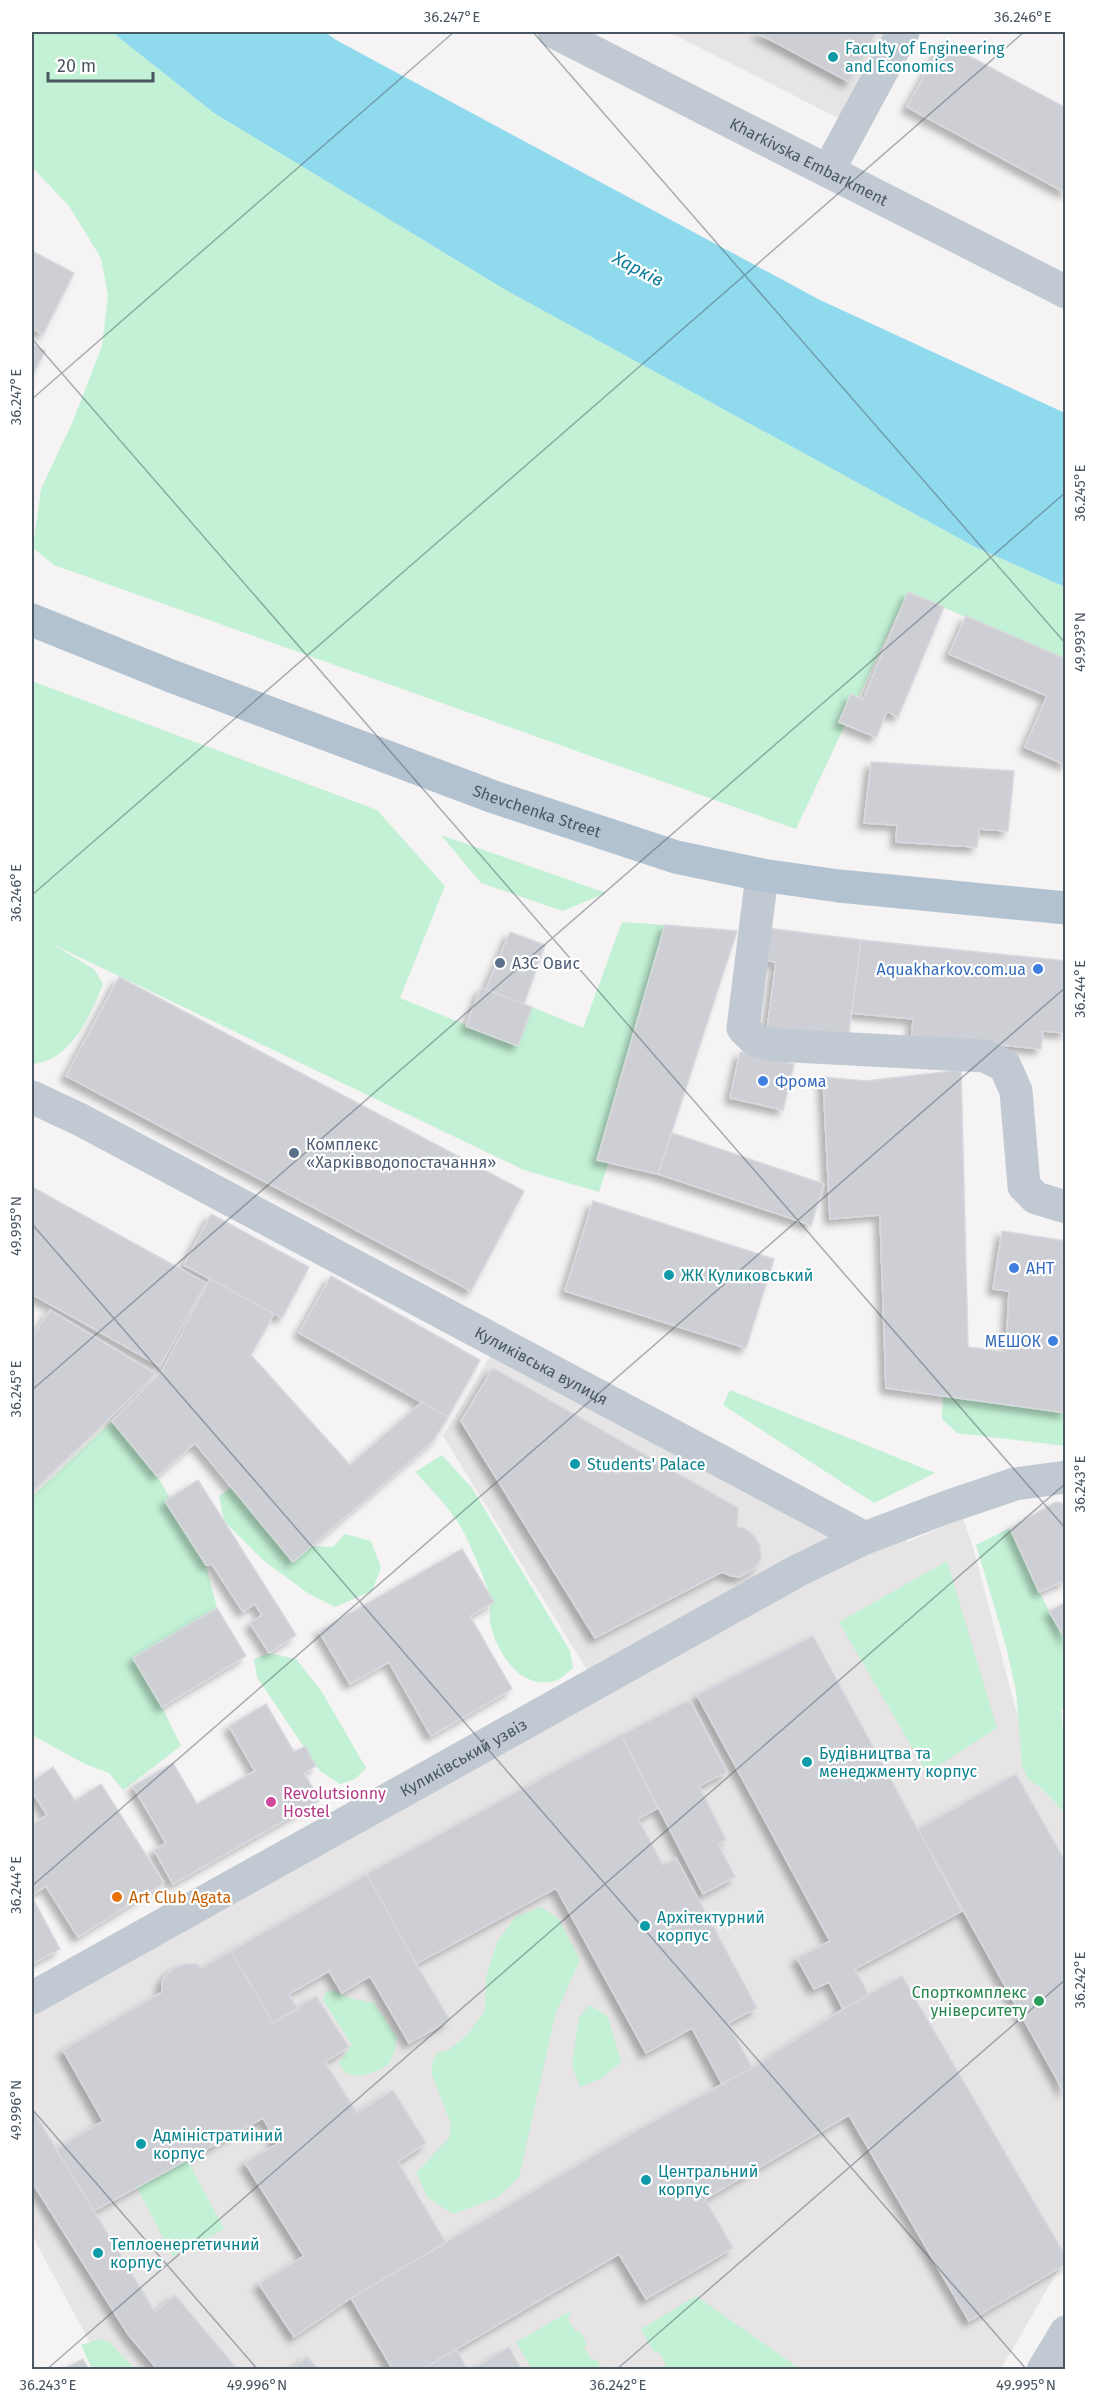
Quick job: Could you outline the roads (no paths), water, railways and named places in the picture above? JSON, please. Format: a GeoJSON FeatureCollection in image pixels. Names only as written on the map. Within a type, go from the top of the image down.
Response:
{"type":"FeatureCollection","features":[{"type":"Feature","properties":{"kind":"main road","name":"Shevchenka Street"},"geometry":{"type":"LineString","coordinates":[[32,620],[171,676],[494,797],[676,857],[762,875],[839,886],[1065,908]]}},
{"type":"Feature","properties":{"kind":"street","name":"Kharkivska Embarkment"},"geometry":{"type":"LineString","coordinates":[[554,32],[1065,292]]}},
{"type":"Feature","properties":{"kind":"street"},"geometry":{"type":"LineString","coordinates":[[828,171],[903,32]]}},
{"type":"Feature","properties":{"kind":"street"},"geometry":{"type":"LineString","coordinates":[[762,875],[743,1028],[755,1040],[776,1045],[985,1056],[1005,1066],[1016,1091],[1024,1186],[1036,1198],[1065,1207]]}},
{"type":"Feature","properties":{"kind":"street","name":"Куликівська вулиця"},"geometry":{"type":"LineString","coordinates":[[32,1097],[81,1120],[865,1538]]}},
{"type":"Feature","properties":{"kind":"street"},"geometry":{"type":"LineString","coordinates":[[865,1538],[1015,1484],[1065,1477]]}},
{"type":"Feature","properties":{"kind":"street","name":"Куликівський узвіз"},"geometry":{"type":"LineString","coordinates":[[32,1998],[777,1582],[865,1538]]}},
{"type":"Feature","properties":{"kind":"street"},"geometry":{"type":"LineString","coordinates":[[1043,2370],[1065,2332]]}},
{"type":"Feature","properties":{"kind":"water","name":"Харків"},"geometry":{"type":"Polygon","coordinates":[[[112,32],[325,32],[820,300],[1065,413],[1065,587],[975,547],[504,289],[214,113],[112,32]]]}},
{"type":"Feature","properties":{"kind":"place","name":"Faculty of Engineering and Economics"},"geometry":{"type":"Point","coordinates":[833,57]}},
{"type":"Feature","properties":{"kind":"place","name":"АЗС Овис"},"geometry":{"type":"Point","coordinates":[500,963]}},
{"type":"Feature","properties":{"kind":"place","name":"Aquakharkov.com.ua"},"geometry":{"type":"Point","coordinates":[1038,969]}},
{"type":"Feature","properties":{"kind":"place","name":"Фрома"},"geometry":{"type":"Point","coordinates":[763,1081]}},
{"type":"Feature","properties":{"kind":"place","name":"Комплекс «Харківводопостачання»"},"geometry":{"type":"Point","coordinates":[294,1153]}},
{"type":"Feature","properties":{"kind":"place","name":"АНТ"},"geometry":{"type":"Point","coordinates":[1014,1268]}},
{"type":"Feature","properties":{"kind":"place","name":"ЖК Куликовський"},"geometry":{"type":"Point","coordinates":[669,1275]}},
{"type":"Feature","properties":{"kind":"place","name":"МЕШОК"},"geometry":{"type":"Point","coordinates":[1053,1341]}},
{"type":"Feature","properties":{"kind":"place","name":"Students' Palace"},"geometry":{"type":"Point","coordinates":[575,1464]}},
{"type":"Feature","properties":{"kind":"place","name":"Будівництва та менеджменту корпус"},"geometry":{"type":"Point","coordinates":[807,1762]}},
{"type":"Feature","properties":{"kind":"place","name":"Revolutsionny Hostel"},"geometry":{"type":"Point","coordinates":[271,1802]}},
{"type":"Feature","properties":{"kind":"place","name":"Art Club Agata"},"geometry":{"type":"Point","coordinates":[117,1897]}},
{"type":"Feature","properties":{"kind":"place","name":"Архітектурний корпус"},"geometry":{"type":"Point","coordinates":[645,1926]}},
{"type":"Feature","properties":{"kind":"place","name":"Спорткомплекс університету"},"geometry":{"type":"Point","coordinates":[1039,2001]}},
{"type":"Feature","properties":{"kind":"place","name":"Адміністратиіний корпус"},"geometry":{"type":"Point","coordinates":[141,2144]}},
{"type":"Feature","properties":{"kind":"place","name":"Центральний корпус"},"geometry":{"type":"Point","coordinates":[646,2180]}},
{"type":"Feature","properties":{"kind":"place","name":"Теплоенергетичний корпус"},"geometry":{"type":"Point","coordinates":[98,2253]}}]}
